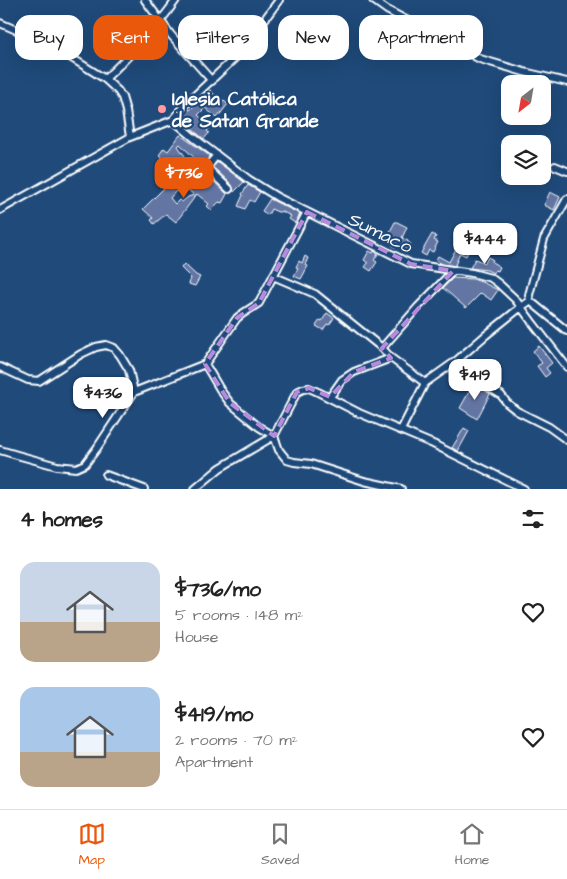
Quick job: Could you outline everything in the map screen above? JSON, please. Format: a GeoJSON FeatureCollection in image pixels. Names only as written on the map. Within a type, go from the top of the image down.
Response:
{"type":"FeatureCollection","features":[{"type":"Feature","properties":{"kind":"street"},"geometry":{"type":"LineString","coordinates":[[145,0],[156,15]]}},
{"type":"Feature","properties":{"kind":"street"},"geometry":{"type":"LineString","coordinates":[[166,15],[176,0]]}},
{"type":"Feature","properties":{"kind":"street"},"geometry":{"type":"LineString","coordinates":[[1,208],[130,137],[173,120],[188,102],[239,54],[279,0]]}},
{"type":"Feature","properties":{"kind":"street"},"geometry":{"type":"LineString","coordinates":[[373,0],[387,10],[480,60],[567,82]]}},
{"type":"Feature","properties":{"kind":"street"},"geometry":{"type":"LineString","coordinates":[[0,23],[51,45],[105,79],[122,97],[130,137]]}},
{"type":"Feature","properties":{"kind":"street"},"geometry":{"type":"LineString","coordinates":[[168,31],[212,81]]}},
{"type":"Feature","properties":{"kind":"street"},"geometry":{"type":"LineString","coordinates":[[105,79],[125,60]]}},
{"type":"Feature","properties":{"kind":"street","name":"Sumaco"},"geometry":{"type":"LineString","coordinates":[[173,120],[262,189],[411,264],[492,278],[507,290],[567,366]]}},
{"type":"Feature","properties":{"kind":"street"},"geometry":{"type":"LineString","coordinates":[[217,155],[208,166],[208,169],[229,189]]}},
{"type":"Feature","properties":{"kind":"street"},"geometry":{"type":"LineString","coordinates":[[555,166],[567,171]]}},
{"type":"Feature","properties":{"kind":"street"},"geometry":{"type":"LineString","coordinates":[[567,199],[544,239],[529,295],[530,301],[567,331]]}},
{"type":"Feature","properties":{"kind":"street"},"geometry":{"type":"LineString","coordinates":[[0,450],[57,466],[76,468],[84,464],[97,448],[134,392],[205,364],[237,318],[259,303],[307,212]]}},
{"type":"Feature","properties":{"kind":"street"},"geometry":{"type":"LineString","coordinates":[[382,348],[453,271]]}},
{"type":"Feature","properties":{"kind":"street"},"geometry":{"type":"LineString","coordinates":[[273,276],[315,294],[324,300],[344,319],[425,383]]}},
{"type":"Feature","properties":{"kind":"street"},"geometry":{"type":"LineString","coordinates":[[401,430],[425,383],[456,361],[530,301]]}},
{"type":"Feature","properties":{"kind":"street"},"geometry":{"type":"LineString","coordinates":[[0,367],[28,380],[39,380],[81,354],[96,347],[106,345],[114,348],[129,370],[134,392]]}},
{"type":"Feature","properties":{"kind":"street"},"geometry":{"type":"LineString","coordinates":[[330,397],[342,380],[354,372],[392,358]]}},
{"type":"Feature","properties":{"kind":"street"},"geometry":{"type":"LineString","coordinates":[[456,361],[463,370],[495,391],[517,411],[550,427],[567,440]]}},
{"type":"Feature","properties":{"kind":"street"},"geometry":{"type":"LineString","coordinates":[[205,364],[221,392],[230,403],[274,436],[279,450],[291,461],[310,464],[356,479],[401,489]]}},
{"type":"Feature","properties":{"kind":"street"},"geometry":{"type":"LineString","coordinates":[[195,489],[220,468],[274,436],[297,392],[303,388],[309,388],[330,397],[359,413],[433,444],[524,489]]}},
{"type":"Feature","properties":{"kind":"street"},"geometry":{"type":"LineString","coordinates":[[106,476],[144,489]]}},
{"type":"Feature","properties":{"kind":"highlighted area"},"geometry":{"type":"Polygon","coordinates":[[[307,212],[411,264],[453,271],[382,348],[391,358],[354,372],[330,397],[309,388],[297,392],[274,436],[230,403],[205,364],[237,318],[259,303],[307,212]]]}},
{"type":"Feature","properties":{"kind":"building"},"geometry":{"type":"Polygon","coordinates":[[[210,90],[220,100],[228,104],[217,118],[205,108],[198,115],[211,127],[204,139],[180,119],[188,109],[190,110],[210,90]]]}},
{"type":"Feature","properties":{"kind":"building"},"geometry":{"type":"Polygon","coordinates":[[[180,135],[210,156],[203,166],[180,144],[178,146],[196,172],[191,178],[159,155],[164,148],[168,151],[180,135]]]}},
{"type":"Feature","properties":{"kind":"building"},"geometry":{"type":"Polygon","coordinates":[[[218,162],[244,182],[234,192],[232,185],[213,167],[218,162]]]}},
{"type":"Feature","properties":{"kind":"building"},"geometry":{"type":"Polygon","coordinates":[[[206,174],[227,194],[222,203],[219,202],[211,210],[207,206],[209,204],[197,194],[176,222],[166,214],[154,224],[151,220],[153,218],[143,209],[167,185],[171,189],[176,182],[181,185],[170,198],[175,204],[179,200],[182,202],[194,195],[186,188],[189,184],[192,187],[206,174]]]}},
{"type":"Feature","properties":{"kind":"building"},"geometry":{"type":"Polygon","coordinates":[[[248,185],[260,192],[254,202],[250,200],[245,209],[238,206],[242,194],[248,185]]]}},
{"type":"Feature","properties":{"kind":"building"},"geometry":{"type":"Polygon","coordinates":[[[550,192],[560,197],[554,210],[544,205],[550,192]]]}},
{"type":"Feature","properties":{"kind":"building"},"geometry":{"type":"Polygon","coordinates":[[[270,199],[300,214],[295,223],[289,219],[291,216],[281,211],[278,212],[271,209],[268,215],[262,211],[270,199]]]}},
{"type":"Feature","properties":{"kind":"building"},"geometry":{"type":"Polygon","coordinates":[[[395,222],[407,227],[402,238],[411,244],[407,251],[397,246],[396,248],[392,245],[394,243],[386,239],[395,222]]]}},
{"type":"Feature","properties":{"kind":"building"},"geometry":{"type":"Polygon","coordinates":[[[432,234],[436,236],[434,240],[438,242],[433,252],[429,250],[426,256],[421,253],[432,234]]]}},
{"type":"Feature","properties":{"kind":"building"},"geometry":{"type":"Polygon","coordinates":[[[457,247],[468,252],[466,256],[460,253],[456,266],[442,264],[436,260],[438,256],[449,262],[457,247]]]}},
{"type":"Feature","properties":{"kind":"building"},"geometry":{"type":"Polygon","coordinates":[[[369,251],[373,253],[374,251],[378,254],[374,260],[377,262],[371,271],[365,267],[368,263],[364,260],[369,251]]]}},
{"type":"Feature","properties":{"kind":"building"},"geometry":{"type":"Polygon","coordinates":[[[305,256],[308,258],[305,265],[308,266],[301,279],[294,276],[299,261],[302,263],[305,256]]]}},
{"type":"Feature","properties":{"kind":"building"},"geometry":{"type":"Polygon","coordinates":[[[488,257],[500,267],[498,271],[495,270],[493,273],[487,270],[470,268],[475,259],[485,263],[488,257]]]}},
{"type":"Feature","properties":{"kind":"building"},"geometry":{"type":"Polygon","coordinates":[[[184,264],[200,277],[195,286],[189,284],[191,278],[181,268],[184,264]]]}},
{"type":"Feature","properties":{"kind":"building"},"geometry":{"type":"Polygon","coordinates":[[[453,278],[473,279],[498,290],[491,300],[481,293],[466,308],[443,288],[453,278]]]}},
{"type":"Feature","properties":{"kind":"building"},"geometry":{"type":"Polygon","coordinates":[[[327,313],[334,318],[323,330],[316,326],[327,313]]]}},
{"type":"Feature","properties":{"kind":"building"},"geometry":{"type":"Polygon","coordinates":[[[539,346],[552,363],[546,368],[550,373],[545,377],[537,366],[542,363],[533,351],[539,346]]]}},
{"type":"Feature","properties":{"kind":"building"},"geometry":{"type":"Polygon","coordinates":[[[474,383],[490,394],[477,419],[460,408],[474,383]]]}},
{"type":"Feature","properties":{"kind":"building"},"geometry":{"type":"Polygon","coordinates":[[[464,428],[469,431],[458,451],[452,448],[464,428]]]}},
{"type":"Feature","properties":{"kind":"place","name":"Iglesia Católica de Satan Grande"},"geometry":{"type":"Point","coordinates":[162,109]}}]}
